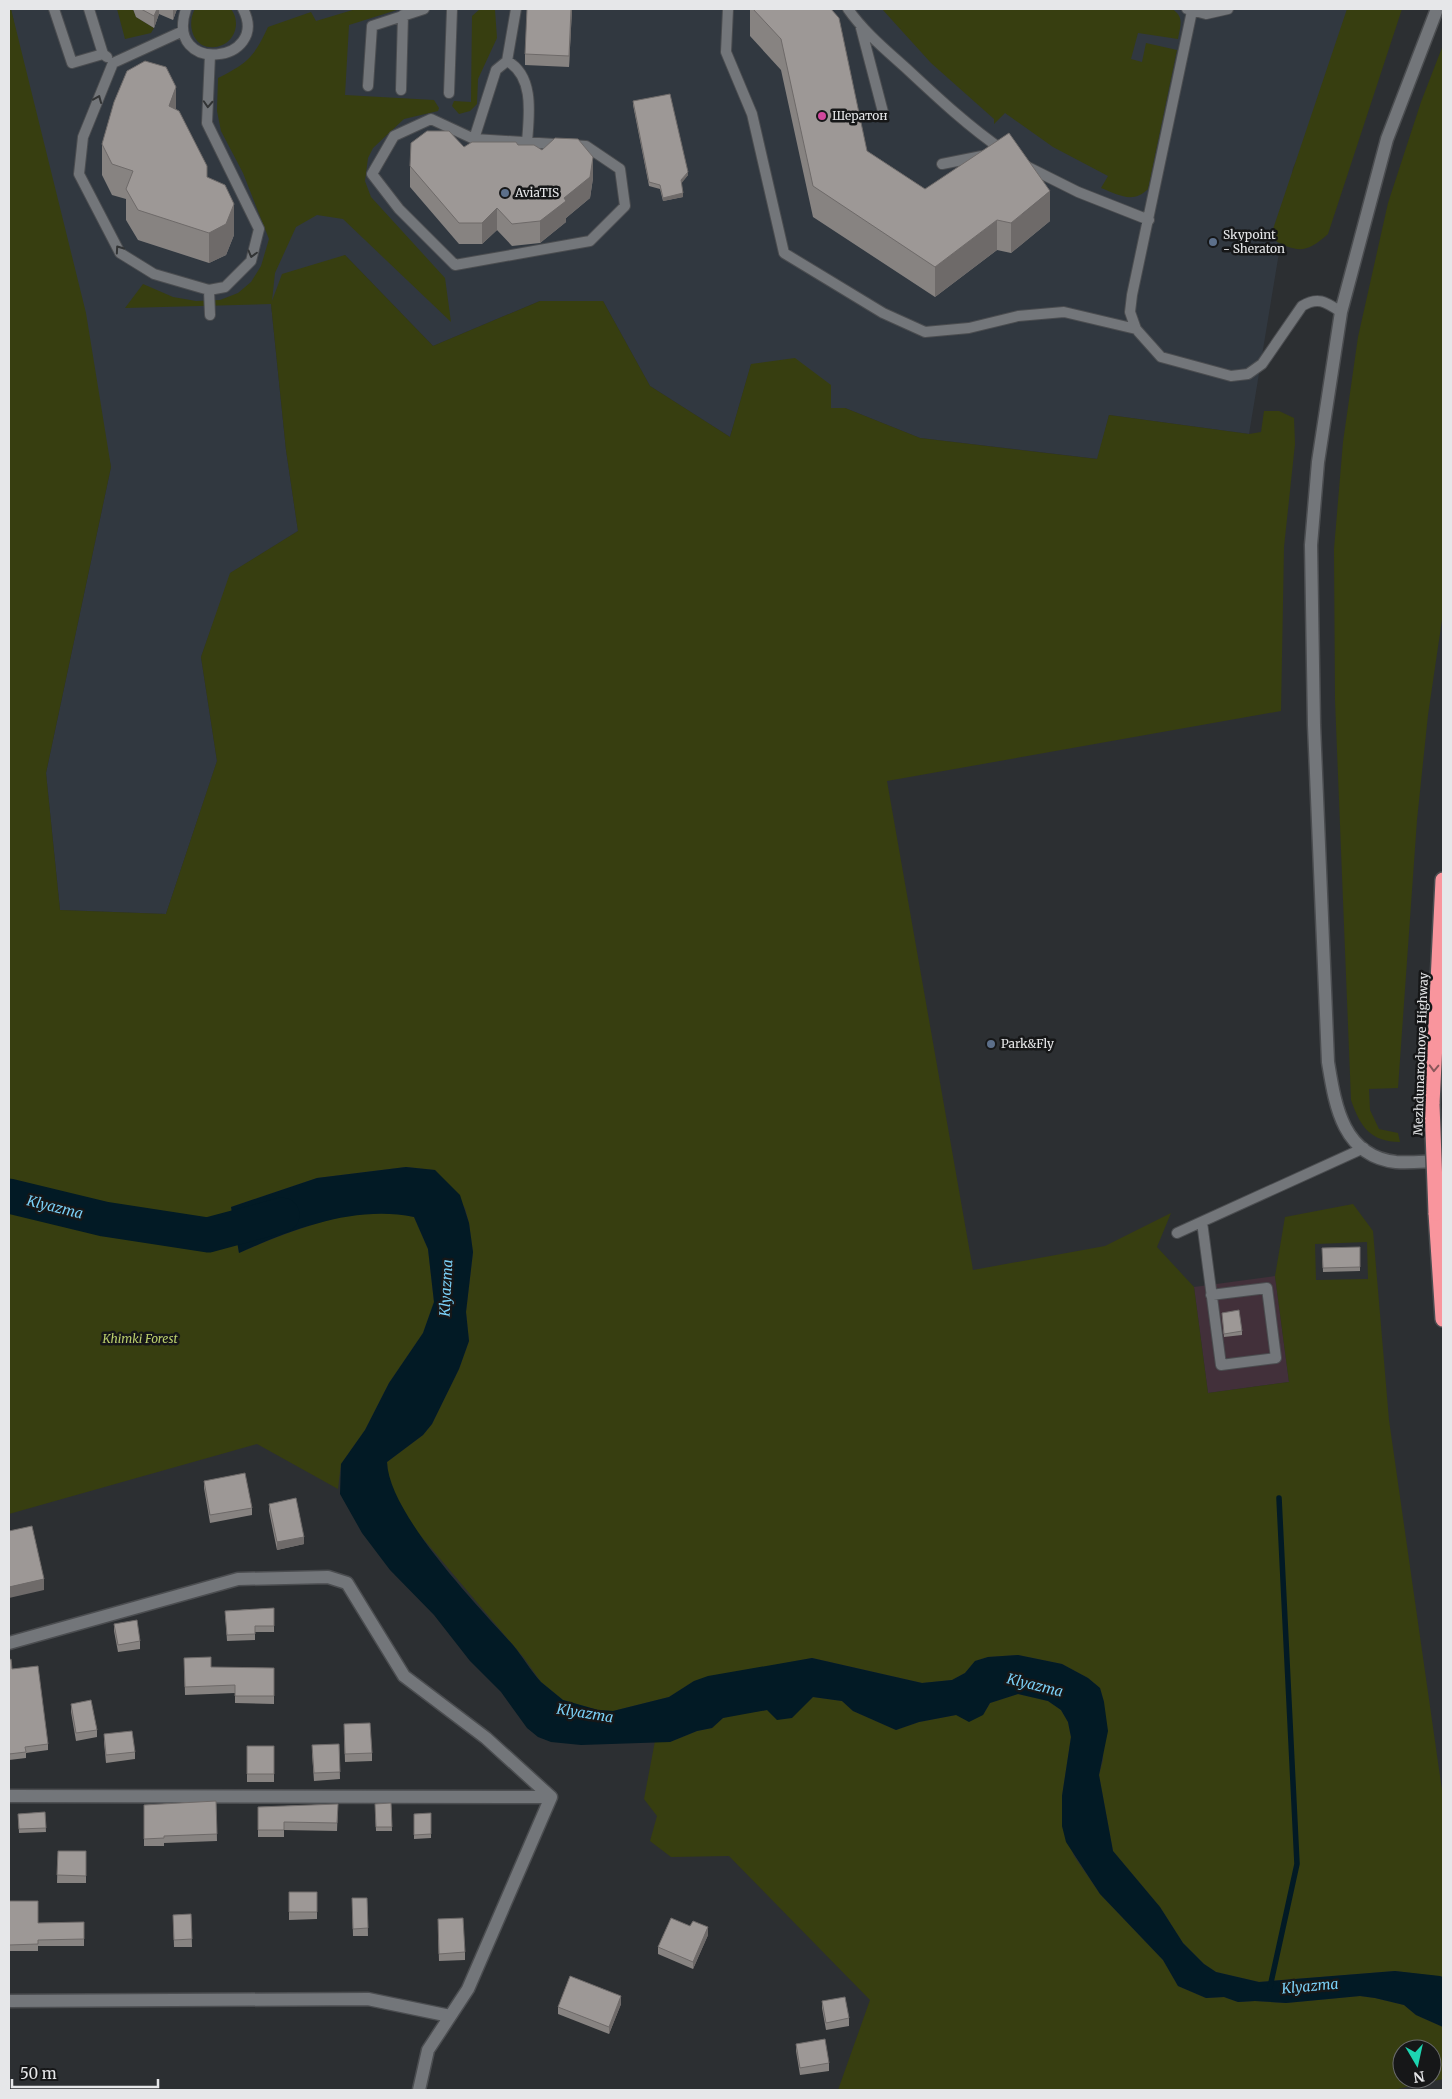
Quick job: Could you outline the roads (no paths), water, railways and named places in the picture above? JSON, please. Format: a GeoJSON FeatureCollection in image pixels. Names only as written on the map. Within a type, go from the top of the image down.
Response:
{"type":"FeatureCollection","features":[{"type":"Feature","properties":{"kind":"highway","name":"Mezhdunarodnoye Highway"},"geometry":{"type":"LineString","coordinates":[[1443,880],[1432,1104],[1436,1213],[1443,1319]]}},
{"type":"Feature","properties":{"kind":"street"},"geometry":{"type":"LineString","coordinates":[[1438,9],[1437,19],[1387,139],[1341,312],[1318,462],[1311,545],[1314,725],[1328,1062],[1340,1120],[1350,1135],[1364,1148],[1379,1157],[1396,1162],[1443,1161]]}},
{"type":"Feature","properties":{"kind":"street"},"geometry":{"type":"LineString","coordinates":[[9,1643],[238,1578],[328,1577],[347,1582],[404,1676],[486,1738],[551,1797]]}},
{"type":"Feature","properties":{"kind":"street"},"geometry":{"type":"LineString","coordinates":[[9,1796],[551,1797]]}},
{"type":"Feature","properties":{"kind":"street"},"geometry":{"type":"LineString","coordinates":[[419,2090],[428,2050],[468,1989],[551,1797]]}},
{"type":"Feature","properties":{"kind":"street"},"geometry":{"type":"LineString","coordinates":[[9,2001],[368,1999],[450,2016]]}},
{"type":"Feature","properties":{"kind":"lane"},"geometry":{"type":"LineString","coordinates":[[54,9],[72,63],[103,54]]}},
{"type":"Feature","properties":{"kind":"lane"},"geometry":{"type":"LineString","coordinates":[[89,9],[103,54],[113,63]]}},
{"type":"Feature","properties":{"kind":"lane"},"geometry":{"type":"LineString","coordinates":[[186,9],[183,19],[183,30],[193,47],[210,55],[222,55],[232,51],[240,44],[246,34],[248,10]]}},
{"type":"Feature","properties":{"kind":"lane"},"geometry":{"type":"LineString","coordinates":[[368,86],[372,26],[424,9]]}},
{"type":"Feature","properties":{"kind":"lane"},"geometry":{"type":"LineString","coordinates":[[449,93],[452,9]]}},
{"type":"Feature","properties":{"kind":"lane"},"geometry":{"type":"LineString","coordinates":[[474,139],[496,70],[507,62],[516,9]]}},
{"type":"Feature","properties":{"kind":"lane"},"geometry":{"type":"LineString","coordinates":[[728,9],[726,52],[752,114],[784,253],[883,312],[925,332],[969,328],[1018,316],[1064,312],[1136,328]]}},
{"type":"Feature","properties":{"kind":"lane"},"geometry":{"type":"LineString","coordinates":[[848,9],[860,27],[975,131],[1028,168],[1078,192],[1149,220]]}},
{"type":"Feature","properties":{"kind":"lane"},"geometry":{"type":"LineString","coordinates":[[1228,9],[1206,14],[1189,10],[1130,312],[1136,328],[1161,357],[1231,376],[1248,374],[1262,364],[1302,306],[1312,300],[1322,300],[1341,312]]}},
{"type":"Feature","properties":{"kind":"lane"},"geometry":{"type":"LineString","coordinates":[[401,90],[403,15]]}},
{"type":"Feature","properties":{"kind":"lane"},"geometry":{"type":"LineString","coordinates":[[860,27],[883,112]]}},
{"type":"Feature","properties":{"kind":"lane"},"geometry":{"type":"LineString","coordinates":[[183,30],[113,63],[83,136],[79,174],[120,253],[154,274],[209,290],[225,287],[251,261],[259,229],[207,123],[210,55]]}},
{"type":"Feature","properties":{"kind":"lane"},"geometry":{"type":"LineString","coordinates":[[507,62],[513,64],[525,82],[529,109],[527,142]]}},
{"type":"Feature","properties":{"kind":"lane"},"geometry":{"type":"LineString","coordinates":[[432,119],[474,139],[586,146],[620,169],[625,206],[590,241],[455,264],[399,209],[372,174],[394,136],[432,119]]}},
{"type":"Feature","properties":{"kind":"lane"},"geometry":{"type":"LineString","coordinates":[[942,164],[1004,151]]}},
{"type":"Feature","properties":{"kind":"lane"},"geometry":{"type":"LineString","coordinates":[[209,290],[210,315]]}},
{"type":"Feature","properties":{"kind":"lane"},"geometry":{"type":"LineString","coordinates":[[1177,1233],[1364,1148]]}},
{"type":"Feature","properties":{"kind":"lane"},"geometry":{"type":"LineString","coordinates":[[1202,1222],[1211,1295],[1221,1365],[1276,1358],[1267,1288],[1211,1295]]}},
{"type":"Feature","properties":{"kind":"water"},"geometry":{"type":"Polygon","coordinates":[[[406,1167],[435,1170],[460,1195],[469,1223],[473,1252],[466,1312],[469,1341],[459,1369],[432,1424],[423,1435],[387,1462],[392,1483],[402,1507],[437,1558],[513,1645],[541,1682],[563,1700],[598,1710],[613,1711],[669,1697],[694,1681],[708,1676],[812,1658],[922,1683],[952,1680],[965,1673],[975,1661],[988,1657],[1018,1655],[1062,1664],[1088,1678],[1100,1688],[1104,1702],[1108,1731],[1099,1775],[1113,1851],[1160,1907],[1183,1943],[1204,1964],[1216,1972],[1259,1982],[1395,1971],[1440,1976],[1443,1977],[1443,2027],[1416,2015],[1404,2005],[1375,1998],[1360,1996],[1286,2003],[1238,2002],[1224,1997],[1206,1998],[1178,1986],[1163,1960],[1100,1894],[1066,1842],[1062,1826],[1062,1796],[1071,1737],[1068,1722],[1061,1710],[1048,1701],[1018,1694],[990,1703],[983,1715],[969,1722],[956,1715],[919,1722],[896,1730],[853,1711],[842,1701],[813,1697],[792,1718],[777,1720],[767,1710],[723,1718],[712,1728],[697,1731],[670,1742],[581,1745],[551,1742],[538,1737],[527,1728],[501,1692],[470,1661],[434,1615],[390,1570],[362,1533],[340,1494],[341,1464],[365,1430],[389,1383],[423,1333],[434,1302],[428,1249],[414,1217],[392,1214],[369,1214],[347,1217],[303,1228],[239,1253],[231,1207],[317,1178],[406,1167]]]}},
{"type":"Feature","properties":{"kind":"waterway","name":"Klyazma"},"geometry":{"type":"LineString","coordinates":[[9,1196],[104,1219],[208,1235],[282,1215]]}},
{"type":"Feature","properties":{"kind":"waterway"},"geometry":{"type":"LineString","coordinates":[[1270,1987],[1297,1864],[1279,1498]]}},
{"type":"Feature","properties":{"kind":"place","name":"Шератон"},"geometry":{"type":"Point","coordinates":[822,116]}},
{"type":"Feature","properties":{"kind":"place","name":"AviaTIS"},"geometry":{"type":"Point","coordinates":[505,193]}},
{"type":"Feature","properties":{"kind":"place","name":"Skypoint - Sheraton"},"geometry":{"type":"Point","coordinates":[1213,242]}},
{"type":"Feature","properties":{"kind":"place","name":"Park&Fly"},"geometry":{"type":"Point","coordinates":[991,1044]}},
{"type":"Feature","properties":{"kind":"park label","name":"Khimki Forest"},"geometry":{"type":"Point","coordinates":[140,1339]}}]}
